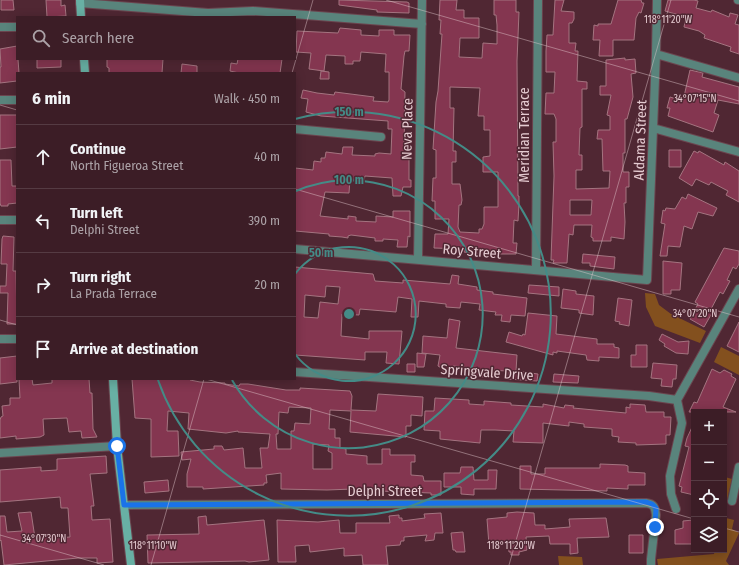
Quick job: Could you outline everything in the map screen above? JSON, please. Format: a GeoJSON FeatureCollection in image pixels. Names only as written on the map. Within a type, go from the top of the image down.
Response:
{"type":"FeatureCollection","features":[{"type":"Feature","properties":{"kind":"main road"},"geometry":{"type":"LineString","coordinates":[[80,1],[81,16]]}},
{"type":"Feature","properties":{"kind":"main road"},"geometry":{"type":"LineString","coordinates":[[84,60],[85,72]]}},
{"type":"Feature","properties":{"kind":"main road"},"geometry":{"type":"LineString","coordinates":[[113,380],[117,446],[131,565]]}},
{"type":"Feature","properties":{"kind":"street","name":"Neva Place"},"geometry":{"type":"LineString","coordinates":[[418,259],[422,0]]}},
{"type":"Feature","properties":{"kind":"street","name":"Meridian Terrace"},"geometry":{"type":"LineString","coordinates":[[536,270],[538,0]]}},
{"type":"Feature","properties":{"kind":"street","name":"Aldama Street"},"geometry":{"type":"LineString","coordinates":[[647,280],[657,0]]}},
{"type":"Feature","properties":{"kind":"street"},"geometry":{"type":"LineString","coordinates":[[80,1],[208,13],[253,11],[422,24]]}},
{"type":"Feature","properties":{"kind":"street"},"geometry":{"type":"LineString","coordinates":[[0,27],[16,27]]}},
{"type":"Feature","properties":{"kind":"street"},"geometry":{"type":"LineString","coordinates":[[656,54],[739,78]]}},
{"type":"Feature","properties":{"kind":"street"},"geometry":{"type":"LineString","coordinates":[[0,100],[16,100]]}},
{"type":"Feature","properties":{"kind":"street"},"geometry":{"type":"LineString","coordinates":[[653,128],[739,152]]}},
{"type":"Feature","properties":{"kind":"street"},"geometry":{"type":"LineString","coordinates":[[296,129],[381,137]]}},
{"type":"Feature","properties":{"kind":"street"},"geometry":{"type":"LineString","coordinates":[[0,220],[16,220]]}},
{"type":"Feature","properties":{"kind":"street","name":"Roy Street"},"geometry":{"type":"LineString","coordinates":[[296,249],[647,280]]}},
{"type":"Feature","properties":{"kind":"street"},"geometry":{"type":"LineString","coordinates":[[676,509],[671,494],[670,476],[682,423],[677,400],[739,289]]}},
{"type":"Feature","properties":{"kind":"street"},"geometry":{"type":"LineString","coordinates":[[0,339],[16,339]]}},
{"type":"Feature","properties":{"kind":"street","name":"Springvale Drive"},"geometry":{"type":"LineString","coordinates":[[296,372],[649,396],[677,400]]}},
{"type":"Feature","properties":{"kind":"street"},"geometry":{"type":"LineString","coordinates":[[0,453],[117,446]]}},
{"type":"Feature","properties":{"kind":"street"},"geometry":{"type":"LineString","coordinates":[[732,501],[739,467]]}},
{"type":"Feature","properties":{"kind":"street","name":"Delphi Street"},"geometry":{"type":"LineString","coordinates":[[124,505],[646,502],[652,504],[656,508],[650,559],[651,565]]}},
{"type":"Feature","properties":{"kind":"shaded area"},"geometry":{"type":"Polygon","coordinates":[[[645,293],[655,294],[659,305],[671,314],[706,331],[700,343],[655,326],[646,307],[645,293]]]}},
{"type":"Feature","properties":{"kind":"shaded area"},"geometry":{"type":"Polygon","coordinates":[[[721,347],[739,356],[739,375],[714,362],[721,347]]]}},
{"type":"Feature","properties":{"kind":"shaded area"},"geometry":{"type":"Polygon","coordinates":[[[727,478],[732,479],[727,500],[727,478]]]}},
{"type":"Feature","properties":{"kind":"shaded area"},"geometry":{"type":"Polygon","coordinates":[[[727,518],[734,520],[732,529],[739,533],[726,561],[729,565],[658,565],[657,559],[727,553],[727,518]]]}},
{"type":"Feature","properties":{"kind":"shaded area"},"geometry":{"type":"Polygon","coordinates":[[[558,556],[582,557],[583,565],[559,565],[558,556]]]}},
{"type":"Feature","properties":{"kind":"building"},"geometry":{"type":"Polygon","coordinates":[[[1,0],[13,0],[14,10],[1,10],[1,0]]]}},
{"type":"Feature","properties":{"kind":"building"},"geometry":{"type":"Polygon","coordinates":[[[46,0],[61,0],[61,6],[65,5],[66,16],[47,16],[46,0]]]}},
{"type":"Feature","properties":{"kind":"building"},"geometry":{"type":"Polygon","coordinates":[[[339,0],[407,2],[409,3],[409,13],[377,12],[377,10],[339,5],[339,0]]]}},
{"type":"Feature","properties":{"kind":"building"},"geometry":{"type":"Polygon","coordinates":[[[440,0],[457,0],[456,10],[464,10],[464,18],[479,18],[479,38],[460,38],[459,57],[482,58],[483,43],[497,44],[497,25],[496,15],[494,15],[494,0],[516,0],[516,12],[519,12],[517,61],[519,204],[518,221],[514,220],[513,243],[517,243],[516,254],[477,254],[464,252],[464,249],[434,248],[435,234],[448,234],[449,219],[435,219],[435,201],[432,201],[433,178],[436,178],[436,150],[433,149],[442,34],[440,34],[441,20],[439,20],[440,0]],[[450,87],[450,108],[454,108],[453,151],[456,151],[456,162],[452,162],[452,184],[460,184],[462,200],[461,205],[459,205],[458,227],[460,232],[479,233],[479,229],[482,229],[484,224],[484,207],[498,207],[498,172],[483,172],[483,157],[490,156],[490,130],[484,130],[484,116],[478,116],[480,88],[450,87]]]}},
{"type":"Feature","properties":{"kind":"building"},"geometry":{"type":"Polygon","coordinates":[[[555,0],[564,0],[561,11],[574,12],[574,19],[572,23],[569,23],[569,43],[576,43],[575,51],[578,51],[577,81],[587,82],[587,89],[582,89],[582,127],[580,128],[579,155],[582,155],[582,170],[576,170],[576,189],[609,188],[610,171],[603,171],[602,139],[597,139],[598,130],[610,130],[610,116],[607,115],[611,95],[600,95],[600,86],[606,86],[606,60],[625,58],[625,60],[635,59],[636,73],[631,74],[633,97],[627,119],[625,119],[625,153],[623,153],[623,172],[629,172],[629,187],[626,187],[626,203],[624,203],[624,239],[611,237],[611,241],[593,241],[593,238],[591,237],[592,225],[574,225],[573,235],[569,234],[567,263],[553,263],[554,260],[551,260],[554,176],[553,142],[556,142],[556,119],[554,114],[545,114],[546,93],[554,93],[555,72],[546,72],[547,35],[553,35],[555,0]],[[570,200],[570,215],[591,215],[592,200],[570,200]]]}},
{"type":"Feature","properties":{"kind":"building"},"geometry":{"type":"Polygon","coordinates":[[[618,0],[641,0],[642,3],[644,3],[641,13],[639,12],[636,18],[634,40],[613,40],[613,56],[599,56],[600,40],[593,40],[594,25],[598,26],[598,24],[611,24],[618,0]]]}},
{"type":"Feature","properties":{"kind":"building"},"geometry":{"type":"Polygon","coordinates":[[[668,0],[694,0],[698,1],[696,8],[711,12],[712,10],[729,17],[730,13],[738,15],[735,24],[739,25],[739,54],[730,51],[731,47],[704,38],[705,35],[699,31],[684,27],[686,17],[665,11],[668,0]]]}},
{"type":"Feature","properties":{"kind":"building"},"geometry":{"type":"Polygon","coordinates":[[[340,28],[361,30],[361,35],[379,36],[379,30],[394,30],[394,35],[410,35],[409,51],[405,51],[404,56],[401,89],[405,92],[404,150],[409,150],[409,180],[411,180],[411,187],[403,187],[401,196],[393,196],[392,178],[365,176],[364,180],[350,179],[349,193],[325,192],[320,216],[348,219],[348,216],[356,217],[356,221],[376,222],[376,216],[393,217],[393,211],[410,211],[410,237],[408,236],[407,247],[397,247],[398,240],[383,239],[383,241],[375,241],[375,238],[351,235],[348,236],[348,238],[329,236],[329,234],[296,231],[296,168],[313,170],[314,161],[321,162],[321,158],[325,158],[326,152],[342,154],[343,147],[353,147],[352,155],[375,156],[375,154],[379,153],[391,154],[392,129],[388,129],[388,121],[321,116],[306,112],[308,99],[301,98],[303,90],[334,95],[335,92],[374,97],[373,101],[388,102],[389,100],[389,72],[385,72],[386,54],[361,52],[360,61],[353,61],[353,64],[345,64],[345,56],[326,55],[324,71],[309,69],[311,53],[296,52],[297,31],[338,33],[340,28]]]}},
{"type":"Feature","properties":{"kind":"building"},"geometry":{"type":"Polygon","coordinates":[[[16,46],[16,60],[18,60],[19,72],[16,72],[16,81],[0,83],[0,49],[16,46]]]}},
{"type":"Feature","properties":{"kind":"building"},"geometry":{"type":"Polygon","coordinates":[[[37,60],[61,60],[61,67],[37,68],[37,60]]]}},
{"type":"Feature","properties":{"kind":"building"},"geometry":{"type":"Polygon","coordinates":[[[107,60],[163,60],[162,72],[109,72],[109,68],[107,67],[107,60]]]}},
{"type":"Feature","properties":{"kind":"building"},"geometry":{"type":"Polygon","coordinates":[[[238,60],[282,60],[280,72],[230,71],[231,63],[237,64],[238,60]]]}},
{"type":"Feature","properties":{"kind":"building"},"geometry":{"type":"Polygon","coordinates":[[[182,64],[197,66],[197,72],[181,72],[182,64]]]}},
{"type":"Feature","properties":{"kind":"building"},"geometry":{"type":"Polygon","coordinates":[[[690,70],[703,73],[702,77],[739,87],[739,104],[718,100],[714,113],[719,115],[713,132],[668,116],[670,108],[667,108],[670,97],[683,101],[690,70]]]}},
{"type":"Feature","properties":{"kind":"building"},"geometry":{"type":"Polygon","coordinates":[[[321,71],[329,72],[329,79],[320,79],[321,71]]]}},
{"type":"Feature","properties":{"kind":"building"},"geometry":{"type":"Polygon","coordinates":[[[0,115],[16,115],[16,147],[0,149],[0,115]]]}},
{"type":"Feature","properties":{"kind":"building"},"geometry":{"type":"Polygon","coordinates":[[[669,150],[681,150],[681,167],[669,167],[669,150]]]}},
{"type":"Feature","properties":{"kind":"building"},"geometry":{"type":"Polygon","coordinates":[[[694,151],[698,153],[699,151],[724,165],[725,162],[739,171],[739,202],[726,195],[728,191],[711,182],[709,185],[696,179],[692,186],[679,178],[694,151]]]}},
{"type":"Feature","properties":{"kind":"building"},"geometry":{"type":"Polygon","coordinates":[[[0,160],[11,160],[12,186],[16,186],[16,203],[8,204],[8,206],[1,206],[0,160]]]}},
{"type":"Feature","properties":{"kind":"building"},"geometry":{"type":"Polygon","coordinates":[[[688,194],[717,208],[713,216],[698,212],[692,229],[684,226],[680,247],[668,246],[667,256],[660,256],[665,224],[661,223],[663,210],[665,211],[666,208],[675,209],[682,197],[686,199],[688,194]]]}},
{"type":"Feature","properties":{"kind":"building"},"geometry":{"type":"Polygon","coordinates":[[[3,236],[14,237],[13,271],[16,271],[16,324],[7,324],[8,293],[0,293],[0,286],[6,286],[7,264],[1,264],[3,236]]]}},
{"type":"Feature","properties":{"kind":"building"},"geometry":{"type":"Polygon","coordinates":[[[724,248],[739,251],[739,264],[736,269],[733,267],[727,280],[730,281],[723,294],[720,292],[710,311],[712,313],[704,327],[690,319],[698,304],[695,302],[724,248]]]}},
{"type":"Feature","properties":{"kind":"building"},"geometry":{"type":"Polygon","coordinates":[[[583,254],[615,257],[614,269],[590,266],[590,263],[582,263],[583,254]]]}},
{"type":"Feature","properties":{"kind":"building"},"geometry":{"type":"Polygon","coordinates":[[[663,261],[682,263],[680,290],[671,290],[671,294],[663,294],[663,261]]]}},
{"type":"Feature","properties":{"kind":"building"},"geometry":{"type":"Polygon","coordinates":[[[296,267],[373,274],[375,281],[403,283],[403,280],[450,284],[452,275],[459,276],[458,284],[477,287],[477,290],[493,292],[493,294],[527,298],[525,316],[511,315],[510,322],[501,321],[502,315],[495,315],[496,312],[479,310],[480,304],[461,302],[460,308],[446,307],[446,304],[419,301],[418,317],[411,317],[412,299],[398,297],[396,312],[360,309],[359,315],[342,314],[341,336],[369,339],[369,331],[402,331],[399,364],[386,363],[387,352],[365,352],[365,360],[296,355],[296,267]],[[326,286],[325,297],[305,295],[304,317],[318,318],[320,302],[338,304],[340,287],[326,286]]]}},
{"type":"Feature","properties":{"kind":"building"},"geometry":{"type":"Polygon","coordinates":[[[529,285],[559,287],[559,296],[528,293],[529,285]]]}},
{"type":"Feature","properties":{"kind":"building"},"geometry":{"type":"Polygon","coordinates":[[[563,289],[576,291],[576,294],[594,296],[593,315],[579,313],[579,310],[561,308],[563,289]]]}},
{"type":"Feature","properties":{"kind":"building"},"geometry":{"type":"Polygon","coordinates":[[[618,298],[632,300],[629,326],[619,324],[620,322],[615,321],[618,298]]]}},
{"type":"Feature","properties":{"kind":"building"},"geometry":{"type":"Polygon","coordinates":[[[528,313],[557,316],[556,334],[597,339],[597,344],[614,344],[614,347],[619,348],[619,358],[599,357],[599,361],[587,360],[586,355],[557,351],[557,353],[553,352],[553,355],[506,342],[509,332],[522,336],[523,334],[525,335],[528,313]]]}},
{"type":"Feature","properties":{"kind":"building"},"geometry":{"type":"Polygon","coordinates":[[[449,319],[460,321],[456,348],[517,355],[516,371],[538,374],[537,381],[508,379],[508,371],[485,370],[485,377],[473,376],[473,368],[453,366],[452,373],[443,372],[443,369],[438,366],[440,355],[422,353],[423,336],[447,338],[449,319]]]}},
{"type":"Feature","properties":{"kind":"building"},"geometry":{"type":"Polygon","coordinates":[[[739,322],[739,352],[727,346],[739,322]]]}},
{"type":"Feature","properties":{"kind":"building"},"geometry":{"type":"Polygon","coordinates":[[[662,334],[678,342],[689,341],[688,354],[676,353],[664,346],[665,344],[659,340],[662,334]]]}},
{"type":"Feature","properties":{"kind":"building"},"geometry":{"type":"Polygon","coordinates":[[[636,345],[647,345],[647,367],[631,367],[631,355],[636,355],[636,345]]]}},
{"type":"Feature","properties":{"kind":"building"},"geometry":{"type":"Polygon","coordinates":[[[417,353],[426,354],[424,367],[417,367],[417,353]]]}},
{"type":"Feature","properties":{"kind":"building"},"geometry":{"type":"Polygon","coordinates":[[[16,356],[17,382],[0,384],[0,358],[16,356]]]}},
{"type":"Feature","properties":{"kind":"building"},"geometry":{"type":"Polygon","coordinates":[[[653,363],[677,365],[676,379],[673,379],[672,387],[661,386],[662,379],[651,378],[653,363]]]}},
{"type":"Feature","properties":{"kind":"building"},"geometry":{"type":"Polygon","coordinates":[[[407,364],[415,364],[415,372],[407,372],[407,364]]]}},
{"type":"Feature","properties":{"kind":"building"},"geometry":{"type":"Polygon","coordinates":[[[712,369],[720,373],[724,370],[732,374],[731,376],[736,379],[723,407],[736,412],[727,412],[727,409],[691,409],[691,412],[689,412],[694,402],[697,403],[712,369]]]}},
{"type":"Feature","properties":{"kind":"building"},"geometry":{"type":"Polygon","coordinates":[[[554,374],[579,376],[578,383],[553,382],[554,374]]]}},
{"type":"Feature","properties":{"kind":"building"},"geometry":{"type":"Polygon","coordinates":[[[19,380],[32,380],[33,385],[52,383],[52,380],[89,380],[90,393],[92,393],[93,429],[97,437],[82,438],[81,431],[69,432],[67,418],[43,419],[44,435],[40,437],[16,439],[16,436],[0,438],[0,420],[3,416],[2,406],[10,405],[10,398],[20,398],[19,380]]]}},
{"type":"Feature","properties":{"kind":"building"},"geometry":{"type":"Polygon","coordinates":[[[132,380],[190,380],[225,383],[239,386],[240,384],[248,384],[286,390],[300,390],[300,388],[350,391],[352,396],[351,410],[376,411],[378,394],[423,397],[422,416],[411,415],[411,426],[406,426],[406,437],[350,432],[351,411],[330,410],[329,429],[335,429],[335,438],[340,438],[340,448],[346,449],[346,454],[367,456],[367,464],[382,464],[382,449],[390,449],[390,455],[415,455],[415,462],[411,462],[411,475],[423,476],[424,481],[441,481],[441,495],[431,495],[431,493],[353,489],[281,489],[281,473],[266,475],[267,483],[264,483],[264,485],[203,489],[203,487],[187,487],[187,474],[191,459],[182,460],[181,452],[214,449],[214,446],[222,446],[224,450],[243,448],[245,468],[262,468],[260,448],[268,448],[270,434],[238,431],[226,433],[188,429],[189,413],[168,411],[167,431],[178,431],[179,456],[151,457],[151,419],[135,418],[132,380]],[[289,407],[288,413],[279,412],[278,434],[276,434],[277,449],[291,449],[291,431],[294,431],[295,423],[310,424],[311,408],[289,407]],[[313,444],[313,469],[332,469],[332,453],[328,451],[329,445],[313,444]]]}},
{"type":"Feature","properties":{"kind":"building"},"geometry":{"type":"Polygon","coordinates":[[[435,398],[469,400],[469,404],[484,405],[484,401],[511,403],[511,405],[543,407],[543,404],[564,408],[565,405],[574,406],[573,408],[626,413],[626,407],[630,408],[630,404],[645,405],[646,412],[664,412],[664,417],[671,417],[670,435],[666,435],[666,444],[636,445],[636,443],[618,442],[619,437],[612,436],[612,429],[584,427],[584,424],[569,422],[569,426],[543,423],[543,443],[513,442],[514,431],[495,430],[481,430],[480,443],[440,439],[440,431],[424,430],[425,411],[434,411],[435,398]]]}},
{"type":"Feature","properties":{"kind":"building"},"geometry":{"type":"Polygon","coordinates":[[[691,429],[691,494],[681,492],[682,487],[679,486],[689,447],[685,446],[691,429]]]}},
{"type":"Feature","properties":{"kind":"building"},"geometry":{"type":"Polygon","coordinates":[[[106,456],[107,473],[90,474],[94,506],[91,506],[92,520],[110,519],[113,562],[97,563],[97,558],[78,558],[4,565],[1,540],[0,541],[0,516],[5,516],[7,532],[22,531],[18,513],[31,512],[35,538],[56,535],[56,538],[70,537],[68,508],[61,508],[60,497],[0,502],[0,470],[41,467],[41,471],[57,470],[57,459],[106,456]]]}},
{"type":"Feature","properties":{"kind":"building"},"geometry":{"type":"Polygon","coordinates":[[[600,464],[625,465],[628,466],[628,472],[645,473],[645,485],[628,485],[628,489],[607,488],[607,491],[520,489],[520,466],[531,466],[531,474],[545,474],[545,468],[600,468],[600,464]]]}},
{"type":"Feature","properties":{"kind":"building"},"geometry":{"type":"Polygon","coordinates":[[[461,467],[473,467],[474,480],[488,480],[488,470],[497,470],[496,489],[474,489],[474,495],[461,494],[461,487],[444,487],[444,473],[460,473],[461,467]]]}},
{"type":"Feature","properties":{"kind":"building"},"geometry":{"type":"Polygon","coordinates":[[[168,480],[169,491],[145,493],[144,482],[168,480]]]}},
{"type":"Feature","properties":{"kind":"building"},"geometry":{"type":"Polygon","coordinates":[[[441,513],[443,533],[435,533],[434,540],[425,541],[427,535],[404,537],[404,541],[401,541],[400,545],[386,546],[388,565],[363,565],[362,555],[344,556],[344,548],[310,552],[309,545],[295,546],[296,562],[278,562],[277,520],[318,522],[339,520],[340,533],[356,533],[356,523],[390,523],[389,516],[399,515],[399,518],[402,518],[402,521],[425,518],[424,514],[441,513]]]}},
{"type":"Feature","properties":{"kind":"building"},"geometry":{"type":"Polygon","coordinates":[[[507,513],[534,513],[535,525],[545,525],[545,529],[570,527],[569,519],[606,518],[609,537],[577,538],[578,553],[570,554],[570,544],[550,544],[549,536],[526,537],[527,550],[519,552],[519,555],[511,555],[511,552],[509,552],[508,543],[489,545],[487,519],[507,517],[507,513]]]}},
{"type":"Feature","properties":{"kind":"building"},"geometry":{"type":"Polygon","coordinates":[[[206,516],[207,525],[264,520],[269,560],[249,562],[148,563],[147,535],[199,534],[198,517],[206,516]]]}},
{"type":"Feature","properties":{"kind":"building"},"geometry":{"type":"Polygon","coordinates":[[[691,520],[691,544],[675,544],[675,530],[683,528],[683,521],[691,520]]]}},
{"type":"Feature","properties":{"kind":"building"},"geometry":{"type":"Polygon","coordinates":[[[463,532],[465,552],[456,552],[453,550],[451,533],[463,532]]]}},
{"type":"Feature","properties":{"kind":"building"},"geometry":{"type":"Polygon","coordinates":[[[629,535],[643,535],[643,553],[629,553],[629,535]]]}},
{"type":"Feature","properties":{"kind":"route"},"geometry":{"type":"LineString","coordinates":[[117,446],[124,505],[646,502],[652,504],[656,508],[655,527]]}}]}
